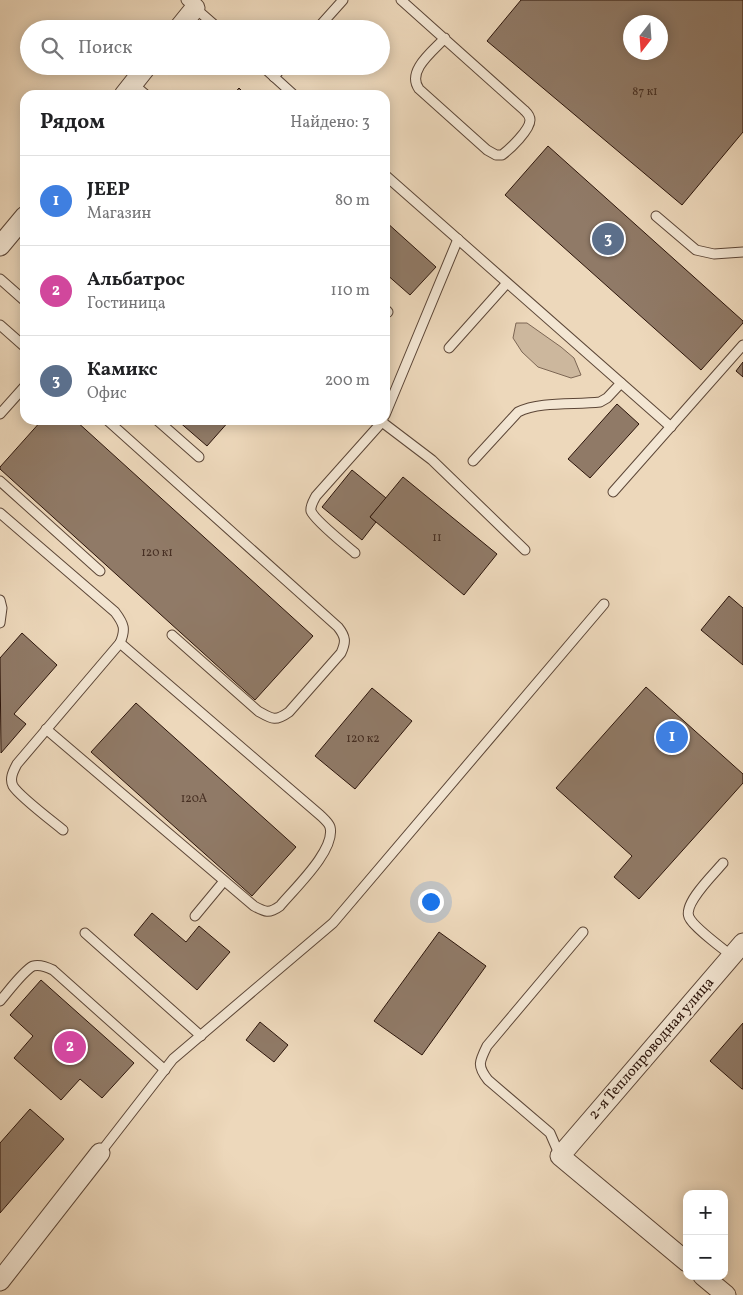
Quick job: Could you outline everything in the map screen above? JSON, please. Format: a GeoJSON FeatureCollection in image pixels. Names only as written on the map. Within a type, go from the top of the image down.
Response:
{"type":"FeatureCollection","features":[{"type":"Feature","properties":{"kind":"street"},"geometry":{"type":"LineString","coordinates":[[183,20],[191,4]]}},
{"type":"Feature","properties":{"kind":"street"},"geometry":{"type":"LineString","coordinates":[[135,90],[143,75]]}},
{"type":"Feature","properties":{"kind":"street"},"geometry":{"type":"LineString","coordinates":[[0,246],[20,222]]}},
{"type":"Feature","properties":{"kind":"street","name":"2-я Теплопроводная улица"},"geometry":{"type":"LineString","coordinates":[[560,1156],[737,949]]}},
{"type":"Feature","properties":{"kind":"street"},"geometry":{"type":"LineString","coordinates":[[0,1281],[100,1153]]}},
{"type":"Feature","properties":{"kind":"street"},"geometry":{"type":"LineString","coordinates":[[560,1156],[683,1259]]}},
{"type":"Feature","properties":{"kind":"street"},"geometry":{"type":"LineString","coordinates":[[708,1280],[726,1295]]}},
{"type":"Feature","properties":{"kind":"lane"},"geometry":{"type":"LineString","coordinates":[[325,20],[343,0]]}},
{"type":"Feature","properties":{"kind":"lane"},"geometry":{"type":"LineString","coordinates":[[402,0],[445,38],[524,110],[530,117],[527,129],[502,155],[496,155],[487,150],[415,84],[414,76],[419,67],[445,38]]}},
{"type":"Feature","properties":{"kind":"lane"},"geometry":{"type":"LineString","coordinates":[[191,4],[209,20]]}},
{"type":"Feature","properties":{"kind":"lane"},"geometry":{"type":"LineString","coordinates":[[274,77],[288,90]]}},
{"type":"Feature","properties":{"kind":"lane"},"geometry":{"type":"LineString","coordinates":[[390,179],[671,427]]}},
{"type":"Feature","properties":{"kind":"lane"},"geometry":{"type":"LineString","coordinates":[[656,216],[696,250],[714,254],[743,252]]}},
{"type":"Feature","properties":{"kind":"lane"},"geometry":{"type":"LineString","coordinates":[[390,402],[458,239]]}},
{"type":"Feature","properties":{"kind":"lane"},"geometry":{"type":"LineString","coordinates":[[0,279],[20,297]]}},
{"type":"Feature","properties":{"kind":"lane"},"geometry":{"type":"LineString","coordinates":[[449,348],[507,283]]}},
{"type":"Feature","properties":{"kind":"lane"},"geometry":{"type":"LineString","coordinates":[[0,325],[20,343]]}},
{"type":"Feature","properties":{"kind":"lane"},"geometry":{"type":"LineString","coordinates":[[614,492],[743,345]]}},
{"type":"Feature","properties":{"kind":"lane"},"geometry":{"type":"LineString","coordinates":[[473,461],[518,412],[532,407],[600,402],[607,398],[621,383]]}},
{"type":"Feature","properties":{"kind":"lane"},"geometry":{"type":"LineString","coordinates":[[0,414],[20,392]]}},
{"type":"Feature","properties":{"kind":"lane"},"geometry":{"type":"LineString","coordinates":[[112,425],[338,627],[345,635],[346,644],[341,653],[289,712],[280,718],[271,719],[258,711],[172,635]]}},
{"type":"Feature","properties":{"kind":"lane"},"geometry":{"type":"LineString","coordinates":[[163,425],[199,457]]}},
{"type":"Feature","properties":{"kind":"lane"},"geometry":{"type":"LineString","coordinates":[[355,553],[318,520],[312,512],[312,505],[316,496],[378,425]]}},
{"type":"Feature","properties":{"kind":"lane"},"geometry":{"type":"LineString","coordinates":[[390,425],[432,460],[525,550]]}},
{"type":"Feature","properties":{"kind":"lane"},"geometry":{"type":"LineString","coordinates":[[0,481],[100,571]]}},
{"type":"Feature","properties":{"kind":"lane"},"geometry":{"type":"LineString","coordinates":[[0,514],[115,612],[123,623],[124,635],[120,644],[46,729],[17,764],[12,773],[12,784],[19,793],[63,830]]}},
{"type":"Feature","properties":{"kind":"lane"},"geometry":{"type":"LineString","coordinates":[[0,600],[2,608],[0,623]]}},
{"type":"Feature","properties":{"kind":"lane"},"geometry":{"type":"LineString","coordinates":[[100,1153],[173,1059],[333,923],[604,604]]}},
{"type":"Feature","properties":{"kind":"lane"},"geometry":{"type":"LineString","coordinates":[[46,729],[254,906],[265,911],[273,911],[280,906],[325,852],[330,841],[330,826],[320,815],[120,644]]}},
{"type":"Feature","properties":{"kind":"lane"},"geometry":{"type":"LineString","coordinates":[[723,863],[692,899],[688,907],[688,915],[693,923],[737,949]]}},
{"type":"Feature","properties":{"kind":"lane"},"geometry":{"type":"LineString","coordinates":[[195,916],[224,881]]}},
{"type":"Feature","properties":{"kind":"lane"},"geometry":{"type":"LineString","coordinates":[[560,1156],[550,1133],[488,1080],[480,1070],[481,1058],[487,1046],[582,932]]}},
{"type":"Feature","properties":{"kind":"lane"},"geometry":{"type":"LineString","coordinates":[[85,933],[201,1036]]}},
{"type":"Feature","properties":{"kind":"lane"},"geometry":{"type":"LineString","coordinates":[[0,1001],[34,966],[44,966],[52,970],[165,1070]]}},
{"type":"Feature","properties":{"kind":"shaded area"},"geometry":{"type":"Polygon","coordinates":[[[516,323],[527,323],[561,347],[574,358],[581,375],[571,378],[538,367],[522,352],[513,338],[516,323]]]}},
{"type":"Feature","properties":{"kind":"building"},"geometry":{"type":"Polygon","coordinates":[[[521,0],[743,0],[743,132],[682,205],[487,41],[521,0]]]}},
{"type":"Feature","properties":{"kind":"building"},"geometry":{"type":"Polygon","coordinates":[[[548,146],[743,321],[701,370],[505,195],[548,146]]]}},
{"type":"Feature","properties":{"kind":"building"},"geometry":{"type":"Polygon","coordinates":[[[390,226],[436,267],[410,295],[390,277],[390,226]]]}},
{"type":"Feature","properties":{"kind":"building"},"geometry":{"type":"Polygon","coordinates":[[[743,362],[743,377],[736,371],[743,362]]]}},
{"type":"Feature","properties":{"kind":"building"},"geometry":{"type":"Polygon","coordinates":[[[617,404],[639,424],[590,478],[568,459],[617,404]]]}},
{"type":"Feature","properties":{"kind":"building"},"geometry":{"type":"Polygon","coordinates":[[[38,425],[81,425],[313,636],[255,700],[0,467],[38,425]]]}},
{"type":"Feature","properties":{"kind":"building"},"geometry":{"type":"Polygon","coordinates":[[[183,425],[226,425],[207,446],[183,425]]]}},
{"type":"Feature","properties":{"kind":"building"},"geometry":{"type":"Polygon","coordinates":[[[352,470],[386,498],[370,517],[376,522],[362,540],[322,507],[352,470]]]}},
{"type":"Feature","properties":{"kind":"building"},"geometry":{"type":"Polygon","coordinates":[[[403,477],[497,554],[464,595],[370,517],[403,477]]]}},
{"type":"Feature","properties":{"kind":"building"},"geometry":{"type":"Polygon","coordinates":[[[729,596],[743,608],[743,665],[701,630],[729,596]]]}},
{"type":"Feature","properties":{"kind":"building"},"geometry":{"type":"Polygon","coordinates":[[[22,633],[57,665],[14,714],[26,724],[1,753],[0,658],[22,633]]]}},
{"type":"Feature","properties":{"kind":"building"},"geometry":{"type":"Polygon","coordinates":[[[646,687],[743,774],[743,783],[639,899],[614,877],[632,856],[556,788],[646,687]]]}},
{"type":"Feature","properties":{"kind":"building"},"geometry":{"type":"Polygon","coordinates":[[[372,688],[412,721],[355,789],[315,756],[372,688]]]}},
{"type":"Feature","properties":{"kind":"building"},"geometry":{"type":"Polygon","coordinates":[[[136,703],[296,847],[252,896],[91,752],[136,703]]]}},
{"type":"Feature","properties":{"kind":"building"},"geometry":{"type":"Polygon","coordinates":[[[152,913],[186,942],[199,926],[230,952],[197,990],[134,935],[152,913]]]}},
{"type":"Feature","properties":{"kind":"building"},"geometry":{"type":"Polygon","coordinates":[[[439,932],[486,966],[422,1055],[374,1021],[439,932]]]}},
{"type":"Feature","properties":{"kind":"building"},"geometry":{"type":"Polygon","coordinates":[[[41,980],[134,1063],[102,1098],[80,1079],[61,1100],[14,1058],[33,1036],[10,1015],[41,980]]]}},
{"type":"Feature","properties":{"kind":"building"},"geometry":{"type":"Polygon","coordinates":[[[260,1022],[288,1045],[274,1062],[246,1040],[260,1022]]]}},
{"type":"Feature","properties":{"kind":"building"},"geometry":{"type":"Polygon","coordinates":[[[743,1023],[743,1089],[742,1089],[710,1061],[743,1023]]]}},
{"type":"Feature","properties":{"kind":"building"},"geometry":{"type":"Polygon","coordinates":[[[30,1109],[64,1139],[0,1213],[0,1143],[30,1109]]]}},
{"type":"Feature","properties":{"kind":"place","name":"Камикс"},"geometry":{"type":"Point","coordinates":[608,239]}},
{"type":"Feature","properties":{"kind":"place","name":"JEEP"},"geometry":{"type":"Point","coordinates":[672,737]}},
{"type":"Feature","properties":{"kind":"place","name":"Альбатрос"},"geometry":{"type":"Point","coordinates":[70,1047]}}]}
